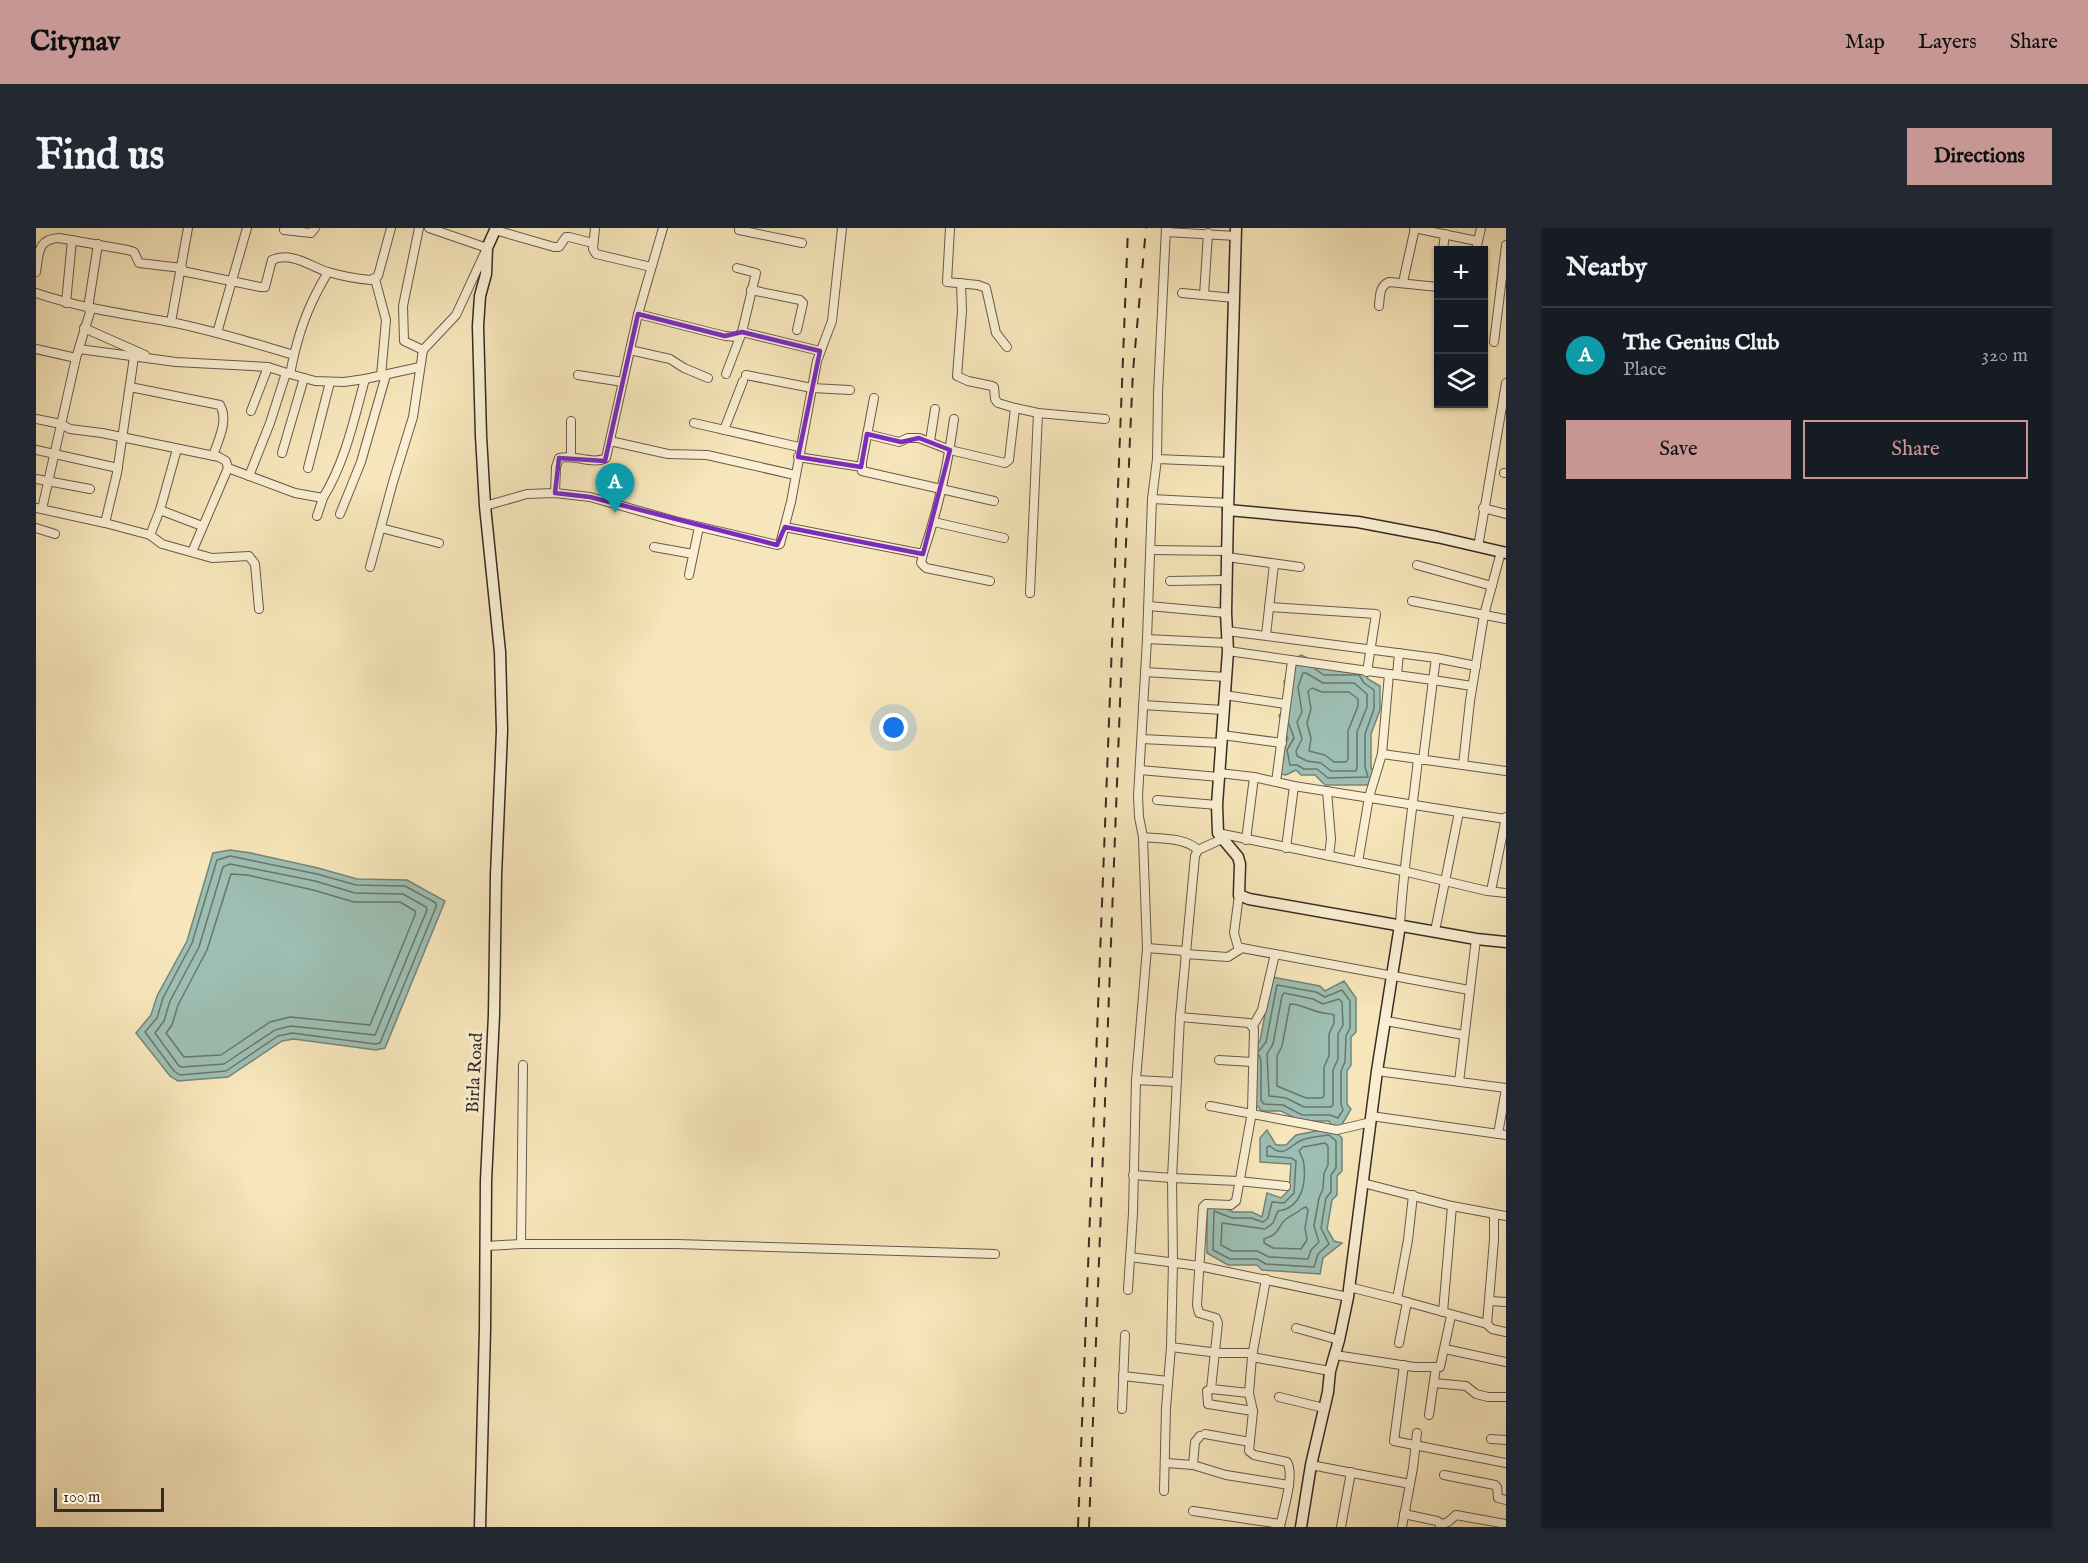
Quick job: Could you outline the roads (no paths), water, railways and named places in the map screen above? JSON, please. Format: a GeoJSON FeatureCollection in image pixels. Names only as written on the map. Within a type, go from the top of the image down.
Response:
{"type":"FeatureCollection","features":[{"type":"Feature","properties":{"kind":"street"},"geometry":{"type":"LineString","coordinates":[[171,322],[188,228]]}},
{"type":"Feature","properties":{"kind":"street"},"geometry":{"type":"LineString","coordinates":[[217,333],[247,228]]}},
{"type":"Feature","properties":{"kind":"street"},"geometry":{"type":"LineString","coordinates":[[284,230],[311,233],[315,228]]}},
{"type":"Feature","properties":{"kind":"street"},"geometry":{"type":"LineString","coordinates":[[340,514],[361,462],[384,375],[386,320],[375,279],[391,228]]}},
{"type":"Feature","properties":{"kind":"street"},"geometry":{"type":"LineString","coordinates":[[419,228],[403,306],[404,341],[423,350]]}},
{"type":"Feature","properties":{"kind":"street"},"geometry":{"type":"LineString","coordinates":[[429,228],[487,248]]}},
{"type":"Feature","properties":{"kind":"street"},"geometry":{"type":"LineString","coordinates":[[595,228],[593,249],[596,254],[651,267]]}},
{"type":"Feature","properties":{"kind":"street"},"geometry":{"type":"LineString","coordinates":[[555,493],[558,459],[565,456],[604,460],[638,314],[663,228]]}},
{"type":"Feature","properties":{"kind":"street"},"geometry":{"type":"LineString","coordinates":[[739,228],[739,230],[802,243]]}},
{"type":"Feature","properties":{"kind":"street"},"geometry":{"type":"LineString","coordinates":[[485,506],[521,494],[555,493],[605,500],[699,527],[779,545],[785,527],[820,351],[832,321],[842,228]]}},
{"type":"Feature","properties":{"kind":"street"},"geometry":{"type":"LineString","coordinates":[[950,228],[947,282],[986,288],[996,333],[1007,347]]}},
{"type":"Feature","properties":{"kind":"street"},"geometry":{"type":"LineString","coordinates":[[1403,282],[1414,228],[1478,241]]}},
{"type":"Feature","properties":{"kind":"street"},"geometry":{"type":"LineString","coordinates":[[1477,246],[1481,228]]}},
{"type":"Feature","properties":{"kind":"street"},"geometry":{"type":"LineString","coordinates":[[370,567],[413,417],[423,350],[456,315],[496,229],[554,247],[559,247],[566,237],[593,243]]}},
{"type":"Feature","properties":{"kind":"street"},"geometry":{"type":"LineString","coordinates":[[1128,1290],[1136,1080],[1146,948],[1143,837],[1138,796],[1149,606],[1152,499],[1157,459],[1158,381],[1166,230],[1236,232],[1228,506],[1226,613],[1228,647],[1216,805],[1220,836],[1238,857],[1240,870],[1234,939],[1238,947],[1242,948],[1469,990]]}},
{"type":"Feature","properties":{"kind":"street"},"geometry":{"type":"LineString","coordinates":[[1204,295],[1208,233]]}},
{"type":"Feature","properties":{"kind":"street"},"geometry":{"type":"LineString","coordinates":[[1444,246],[1445,234]]}},
{"type":"Feature","properties":{"kind":"street"},"geometry":{"type":"LineString","coordinates":[[36,272],[40,249],[45,240],[59,238],[132,251],[139,262],[260,287],[265,287],[272,260],[277,258],[304,261],[328,272],[362,280],[375,279]]}},
{"type":"Feature","properties":{"kind":"street"},"geometry":{"type":"LineString","coordinates":[[66,303],[72,240]]}},
{"type":"Feature","properties":{"kind":"street"},"geometry":{"type":"LineString","coordinates":[[98,244],[89,308],[55,455],[39,508],[150,535],[162,544],[212,558],[249,556],[255,564],[260,609]]}},
{"type":"Feature","properties":{"kind":"street"},"geometry":{"type":"LineString","coordinates":[[1494,342],[1504,279],[1506,245]]}},
{"type":"Feature","properties":{"kind":"street","name":"Birla Road"},"geometry":{"type":"LineString","coordinates":[[480,1527],[486,1181],[494,1016],[496,876],[502,731],[500,652],[485,506],[481,436],[478,326],[480,296],[486,274],[487,248]]}},
{"type":"Feature","properties":{"kind":"street"},"geometry":{"type":"LineString","coordinates":[[726,375],[742,332],[756,273],[737,268]]}},
{"type":"Feature","properties":{"kind":"street"},"geometry":{"type":"LineString","coordinates":[[249,476],[288,373],[309,305],[328,272]]}},
{"type":"Feature","properties":{"kind":"street"},"geometry":{"type":"LineString","coordinates":[[1379,306],[1383,285],[1389,282],[1434,285]]}},
{"type":"Feature","properties":{"kind":"street"},"geometry":{"type":"LineString","coordinates":[[961,283],[962,311],[957,376],[994,387],[995,399],[998,403],[1015,408],[1038,413],[1105,419]]}},
{"type":"Feature","properties":{"kind":"street"},"geometry":{"type":"LineString","coordinates":[[751,290],[800,300],[803,303],[797,330]]}},
{"type":"Feature","properties":{"kind":"street"},"geometry":{"type":"LineString","coordinates":[[36,293],[66,303],[171,322],[217,333],[294,355]]}},
{"type":"Feature","properties":{"kind":"street"},"geometry":{"type":"LineString","coordinates":[[1182,293],[1234,298]]}},
{"type":"Feature","properties":{"kind":"street"},"geometry":{"type":"LineString","coordinates":[[638,314],[725,336],[737,337],[742,332]]}},
{"type":"Feature","properties":{"kind":"street"},"geometry":{"type":"LineString","coordinates":[[84,328],[153,358]]}},
{"type":"Feature","properties":{"kind":"street"},"geometry":{"type":"LineString","coordinates":[[742,332],[820,351]]}},
{"type":"Feature","properties":{"kind":"street"},"geometry":{"type":"LineString","coordinates":[[36,349],[76,358]]}},
{"type":"Feature","properties":{"kind":"street"},"geometry":{"type":"LineString","coordinates":[[79,349],[176,362],[268,367],[315,381],[365,380],[420,367]]}},
{"type":"Feature","properties":{"kind":"street"},"geometry":{"type":"LineString","coordinates":[[630,350],[670,359],[708,378]]}},
{"type":"Feature","properties":{"kind":"street"},"geometry":{"type":"LineString","coordinates":[[105,523],[118,468],[134,357]]}},
{"type":"Feature","properties":{"kind":"street"},"geometry":{"type":"LineString","coordinates":[[251,411],[268,367]]}},
{"type":"Feature","properties":{"kind":"street"},"geometry":{"type":"LineString","coordinates":[[578,375],[623,382]]}},
{"type":"Feature","properties":{"kind":"street"},"geometry":{"type":"LineString","coordinates":[[282,453],[304,378]]}},
{"type":"Feature","properties":{"kind":"street"},"geometry":{"type":"LineString","coordinates":[[724,430],[744,378],[812,388],[850,390]]}},
{"type":"Feature","properties":{"kind":"street"},"geometry":{"type":"LineString","coordinates":[[317,516],[323,498],[338,471],[365,380]]}},
{"type":"Feature","properties":{"kind":"street"},"geometry":{"type":"LineString","coordinates":[[308,468],[330,381]]}},
{"type":"Feature","properties":{"kind":"street"},"geometry":{"type":"LineString","coordinates":[[1478,547],[1506,383]]}},
{"type":"Feature","properties":{"kind":"street"},"geometry":{"type":"LineString","coordinates":[[130,387],[220,405],[223,408],[224,423],[213,456]]}},
{"type":"Feature","properties":{"kind":"street"},"geometry":{"type":"LineString","coordinates":[[874,398],[861,467],[864,472],[994,501]]}},
{"type":"Feature","properties":{"kind":"street"},"geometry":{"type":"LineString","coordinates":[[867,434],[899,442],[912,437],[930,441],[950,450],[1005,463],[1008,462],[1015,408]]}},
{"type":"Feature","properties":{"kind":"street"},"geometry":{"type":"LineString","coordinates":[[930,441],[935,409]]}},
{"type":"Feature","properties":{"kind":"street"},"geometry":{"type":"LineString","coordinates":[[1030,593],[1038,413]]}},
{"type":"Feature","properties":{"kind":"street"},"geometry":{"type":"LineString","coordinates":[[36,419],[61,424],[70,429],[122,437],[213,456],[226,461],[228,468],[192,552]]}},
{"type":"Feature","properties":{"kind":"street"},"geometry":{"type":"LineString","coordinates":[[954,419],[950,450],[934,522],[921,564],[926,568],[990,581]]}},
{"type":"Feature","properties":{"kind":"street"},"geometry":{"type":"LineString","coordinates":[[571,421],[571,457]]}},
{"type":"Feature","properties":{"kind":"street"},"geometry":{"type":"LineString","coordinates":[[694,423],[800,447]]}},
{"type":"Feature","properties":{"kind":"street"},"geometry":{"type":"LineString","coordinates":[[610,441],[668,454],[706,455],[795,475]]}},
{"type":"Feature","properties":{"kind":"street"},"geometry":{"type":"LineString","coordinates":[[150,535],[160,510],[177,449]]}},
{"type":"Feature","properties":{"kind":"street"},"geometry":{"type":"LineString","coordinates":[[36,450],[118,468]]}},
{"type":"Feature","properties":{"kind":"street"},"geometry":{"type":"LineString","coordinates":[[798,457],[861,467]]}},
{"type":"Feature","properties":{"kind":"street"},"geometry":{"type":"LineString","coordinates":[[1157,459],[1229,462]]}},
{"type":"Feature","properties":{"kind":"street"},"geometry":{"type":"LineString","coordinates":[[228,468],[308,496],[323,498]]}},
{"type":"Feature","properties":{"kind":"street"},"geometry":{"type":"LineString","coordinates":[[36,479],[90,489]]}},
{"type":"Feature","properties":{"kind":"street"},"geometry":{"type":"LineString","coordinates":[[1152,499],[1358,522],[1437,537],[1503,553],[1484,615],[1463,765]]}},
{"type":"Feature","properties":{"kind":"street"},"geometry":{"type":"LineString","coordinates":[[1483,508],[1506,514]]}},
{"type":"Feature","properties":{"kind":"street"},"geometry":{"type":"LineString","coordinates":[[160,510],[202,526]]}},
{"type":"Feature","properties":{"kind":"street"},"geometry":{"type":"LineString","coordinates":[[934,522],[1004,538]]}},
{"type":"Feature","properties":{"kind":"street"},"geometry":{"type":"LineString","coordinates":[[689,575],[699,527]]}},
{"type":"Feature","properties":{"kind":"street"},"geometry":{"type":"LineString","coordinates":[[785,527],[923,554]]}},
{"type":"Feature","properties":{"kind":"street"},"geometry":{"type":"LineString","coordinates":[[36,528],[55,534]]}},
{"type":"Feature","properties":{"kind":"street"},"geometry":{"type":"LineString","coordinates":[[381,528],[439,543]]}},
{"type":"Feature","properties":{"kind":"street"},"geometry":{"type":"LineString","coordinates":[[654,547],[693,554]]}},
{"type":"Feature","properties":{"kind":"street"},"geometry":{"type":"LineString","coordinates":[[1151,550],[1228,554],[1300,567]]}},
{"type":"Feature","properties":{"kind":"street"},"geometry":{"type":"LineString","coordinates":[[1266,635],[1274,564]]}},
{"type":"Feature","properties":{"kind":"street"},"geometry":{"type":"LineString","coordinates":[[1417,565],[1492,586]]}},
{"type":"Feature","properties":{"kind":"street"},"geometry":{"type":"LineString","coordinates":[[1170,581],[1227,580]]}},
{"type":"Feature","properties":{"kind":"street"},"geometry":{"type":"LineString","coordinates":[[1412,601],[1506,619]]}},
{"type":"Feature","properties":{"kind":"street"},"geometry":{"type":"LineString","coordinates":[[1149,606],[1226,613]]}},
{"type":"Feature","properties":{"kind":"street"},"geometry":{"type":"LineString","coordinates":[[1269,607],[1376,614],[1367,672]]}},
{"type":"Feature","properties":{"kind":"street"},"geometry":{"type":"LineString","coordinates":[[1227,631],[1436,658],[1476,666]]}},
{"type":"Feature","properties":{"kind":"street"},"geometry":{"type":"LineString","coordinates":[[1147,639],[1228,647],[1292,661],[1473,686]]}},
{"type":"Feature","properties":{"kind":"street"},"geometry":{"type":"LineString","coordinates":[[1358,862],[1369,797],[1382,754],[1393,675],[1399,653]]}},
{"type":"Feature","properties":{"kind":"street"},"geometry":{"type":"LineString","coordinates":[[1301,1527],[1330,1371],[1349,1292],[1377,1071],[1400,925],[1403,871],[1436,658]]}},
{"type":"Feature","properties":{"kind":"street"},"geometry":{"type":"LineString","coordinates":[[1276,782],[1292,661]]}},
{"type":"Feature","properties":{"kind":"street"},"geometry":{"type":"LineString","coordinates":[[1145,672],[1226,677]]}},
{"type":"Feature","properties":{"kind":"street"},"geometry":{"type":"LineString","coordinates":[[1224,695],[1286,704]]}},
{"type":"Feature","properties":{"kind":"street"},"geometry":{"type":"LineString","coordinates":[[1143,705],[1223,710]]}},
{"type":"Feature","properties":{"kind":"street"},"geometry":{"type":"LineString","coordinates":[[1142,739],[1222,739],[1282,743]]}},
{"type":"Feature","properties":{"kind":"street"},"geometry":{"type":"LineString","coordinates":[[1382,754],[1506,771]]}},
{"type":"Feature","properties":{"kind":"street"},"geometry":{"type":"LineString","coordinates":[[1140,770],[1254,777],[1294,786],[1506,818],[1491,891]]}},
{"type":"Feature","properties":{"kind":"street"},"geometry":{"type":"LineString","coordinates":[[1246,840],[1254,777]]}},
{"type":"Feature","properties":{"kind":"street"},"geometry":{"type":"LineString","coordinates":[[1286,848],[1294,786]]}},
{"type":"Feature","properties":{"kind":"street"},"geometry":{"type":"LineString","coordinates":[[1327,791],[1331,839],[1329,856]]}},
{"type":"Feature","properties":{"kind":"street"},"geometry":{"type":"LineString","coordinates":[[1157,800],[1216,805]]}},
{"type":"Feature","properties":{"kind":"street"},"geometry":{"type":"LineString","coordinates":[[1436,931],[1444,881],[1460,812]]}},
{"type":"Feature","properties":{"kind":"street"},"geometry":{"type":"LineString","coordinates":[[1164,1491],[1166,1408],[1171,1347],[1175,1082],[1192,871],[1198,850],[1220,836],[1506,893]]}},
{"type":"Feature","properties":{"kind":"street"},"geometry":{"type":"LineString","coordinates":[[1143,837],[1184,842],[1198,850]]}},
{"type":"Feature","properties":{"kind":"street"},"geometry":{"type":"LineString","coordinates":[[1239,895],[1249,899],[1476,939],[1506,942]]}},
{"type":"Feature","properties":{"kind":"street"},"geometry":{"type":"LineString","coordinates":[[1459,1082],[1476,939]]}},
{"type":"Feature","properties":{"kind":"street"},"geometry":{"type":"LineString","coordinates":[[1146,948],[1228,957],[1242,948]]}},
{"type":"Feature","properties":{"kind":"street"},"geometry":{"type":"LineString","coordinates":[[1253,1411],[1208,1404],[1207,1391],[1211,1389],[1218,1320],[1199,1313],[1197,1309],[1199,1266],[1203,1207],[1206,1203],[1231,1205],[1234,1203],[1252,1112],[1253,1026],[1262,1010],[1275,954]]}},
{"type":"Feature","properties":{"kind":"street"},"geometry":{"type":"LineString","coordinates":[[1180,1017],[1245,1023],[1253,1026]]}},
{"type":"Feature","properties":{"kind":"street"},"geometry":{"type":"LineString","coordinates":[[1386,1022],[1464,1035]]}},
{"type":"Feature","properties":{"kind":"street"},"geometry":{"type":"LineString","coordinates":[[1219,1060],[1252,1062]]}},
{"type":"Feature","properties":{"kind":"street"},"geometry":{"type":"LineString","coordinates":[[521,1244],[523,1065]]}},
{"type":"Feature","properties":{"kind":"street"},"geometry":{"type":"LineString","coordinates":[[1210,1106],[1252,1112],[1337,1130],[1371,1119],[1502,1135],[1506,1088],[1377,1071]]}},
{"type":"Feature","properties":{"kind":"street"},"geometry":{"type":"LineString","coordinates":[[1136,1080],[1175,1082]]}},
{"type":"Feature","properties":{"kind":"street"},"geometry":{"type":"LineString","coordinates":[[1133,1175],[1286,1186]]}},
{"type":"Feature","properties":{"kind":"street"},"geometry":{"type":"LineString","coordinates":[[1363,1183],[1452,1206],[1506,1216]]}},
{"type":"Feature","properties":{"kind":"street"},"geometry":{"type":"LineString","coordinates":[[1397,1299],[1408,1240],[1413,1195]]}},
{"type":"Feature","properties":{"kind":"street"},"geometry":{"type":"LineString","coordinates":[[1443,1312],[1452,1206]]}},
{"type":"Feature","properties":{"kind":"street"},"geometry":{"type":"LineString","coordinates":[[1487,1324],[1494,1215]]}},
{"type":"Feature","properties":{"kind":"street"},"geometry":{"type":"LineString","coordinates":[[486,1246],[677,1244],[995,1254]]}},
{"type":"Feature","properties":{"kind":"street"},"geometry":{"type":"LineString","coordinates":[[1130,1257],[1199,1266],[1266,1280],[1397,1299],[1451,1316],[1487,1324],[1491,1329],[1506,1332]]}},
{"type":"Feature","properties":{"kind":"street"},"geometry":{"type":"LineString","coordinates":[[1193,1511],[1280,1525],[1290,1468],[1287,1462],[1251,1454],[1248,1451],[1253,1411],[1249,1392],[1252,1355],[1266,1280]]}},
{"type":"Feature","properties":{"kind":"street"},"geometry":{"type":"LineString","coordinates":[[1490,1301],[1506,1302]]}},
{"type":"Feature","properties":{"kind":"street"},"geometry":{"type":"LineString","coordinates":[[1399,1343],[1407,1302]]}},
{"type":"Feature","properties":{"kind":"street"},"geometry":{"type":"LineString","coordinates":[[1335,1355],[1436,1367],[1441,1365],[1451,1316]]}},
{"type":"Feature","properties":{"kind":"street"},"geometry":{"type":"LineString","coordinates":[[1296,1328],[1339,1340]]}},
{"type":"Feature","properties":{"kind":"street"},"geometry":{"type":"LineString","coordinates":[[1122,1409],[1125,1335]]}},
{"type":"Feature","properties":{"kind":"street"},"geometry":{"type":"LineString","coordinates":[[1171,1347],[1252,1355],[1330,1371]]}},
{"type":"Feature","properties":{"kind":"street"},"geometry":{"type":"LineString","coordinates":[[1445,1349],[1506,1362]]}},
{"type":"Feature","properties":{"kind":"street"},"geometry":{"type":"LineString","coordinates":[[1404,1365],[1394,1441],[1506,1463]]}},
{"type":"Feature","properties":{"kind":"street"},"geometry":{"type":"LineString","coordinates":[[1430,1415],[1436,1367]]}},
{"type":"Feature","properties":{"kind":"street"},"geometry":{"type":"LineString","coordinates":[[1124,1376],[1168,1380]]}},
{"type":"Feature","properties":{"kind":"street"},"geometry":{"type":"LineString","coordinates":[[1434,1383],[1466,1386],[1476,1394],[1488,1397],[1506,1397]]}},
{"type":"Feature","properties":{"kind":"street"},"geometry":{"type":"LineString","coordinates":[[1211,1389],[1249,1392]]}},
{"type":"Feature","properties":{"kind":"street"},"geometry":{"type":"LineString","coordinates":[[1279,1397],[1324,1408]]}},
{"type":"Feature","properties":{"kind":"street"},"geometry":{"type":"LineString","coordinates":[[1402,1527],[1417,1433]]}},
{"type":"Feature","properties":{"kind":"street"},"geometry":{"type":"LineString","coordinates":[[1193,1465],[1195,1442],[1203,1435],[1250,1442]]}},
{"type":"Feature","properties":{"kind":"street"},"geometry":{"type":"LineString","coordinates":[[1491,1439],[1506,1440]]}},
{"type":"Feature","properties":{"kind":"street"},"geometry":{"type":"LineString","coordinates":[[1166,1463],[1193,1465],[1226,1475],[1288,1485]]}},
{"type":"Feature","properties":{"kind":"street"},"geometry":{"type":"LineString","coordinates":[[1311,1465],[1410,1484]]}},
{"type":"Feature","properties":{"kind":"street"},"geometry":{"type":"LineString","coordinates":[[1341,1527],[1351,1472]]}},
{"type":"Feature","properties":{"kind":"street"},"geometry":{"type":"LineString","coordinates":[[1444,1474],[1495,1485],[1498,1498],[1506,1500]]}},
{"type":"Feature","properties":{"kind":"street"},"geometry":{"type":"LineString","coordinates":[[1404,1514],[1437,1521],[1440,1526],[1456,1515],[1506,1524]]}},
{"type":"Feature","properties":{"kind":"water"},"geometry":{"type":"Polygon","coordinates":[[[1301,655],[1325,669],[1364,669],[1368,679],[1380,686],[1380,710],[1371,734],[1371,768],[1376,773],[1373,785],[1325,785],[1315,775],[1301,775],[1296,770],[1286,775],[1274,773],[1284,758],[1279,748],[1288,739],[1279,715],[1289,710],[1284,681],[1289,676],[1289,662],[1301,655]]]}},
{"type":"Feature","properties":{"kind":"water"},"geometry":{"type":"Polygon","coordinates":[[[230,850],[318,868],[357,879],[407,880],[445,901],[385,1048],[376,1050],[294,1039],[282,1041],[228,1077],[178,1081],[170,1076],[136,1033],[151,1015],[157,996],[187,941],[213,853],[230,850]]]}},
{"type":"Feature","properties":{"kind":"water"},"geometry":{"type":"Polygon","coordinates":[[[1272,977],[1320,986],[1325,991],[1344,981],[1356,998],[1356,1032],[1351,1037],[1351,1065],[1347,1071],[1347,1104],[1351,1109],[1337,1133],[1342,1138],[1342,1171],[1337,1176],[1337,1195],[1332,1200],[1327,1229],[1334,1241],[1342,1243],[1323,1258],[1320,1274],[1262,1270],[1257,1265],[1228,1265],[1207,1253],[1207,1210],[1214,1202],[1233,1212],[1252,1212],[1262,1217],[1267,1193],[1281,1198],[1289,1190],[1291,1164],[1260,1162],[1260,1138],[1267,1130],[1276,1145],[1286,1145],[1296,1135],[1332,1128],[1329,1121],[1301,1121],[1281,1111],[1262,1111],[1255,1104],[1250,1051],[1260,1041],[1272,977]]]}},
{"type":"Feature","properties":{"kind":"railway"},"geometry":{"type":"LineString","coordinates":[[1078,1527],[1128,228]]}},
{"type":"Feature","properties":{"kind":"railway"},"geometry":{"type":"LineString","coordinates":[[1089,1527],[1130,437],[1133,371],[1146,228]]}},
{"type":"Feature","properties":{"kind":"place","name":"The Genius Club"},"geometry":{"type":"Point","coordinates":[615,513]}}]}
